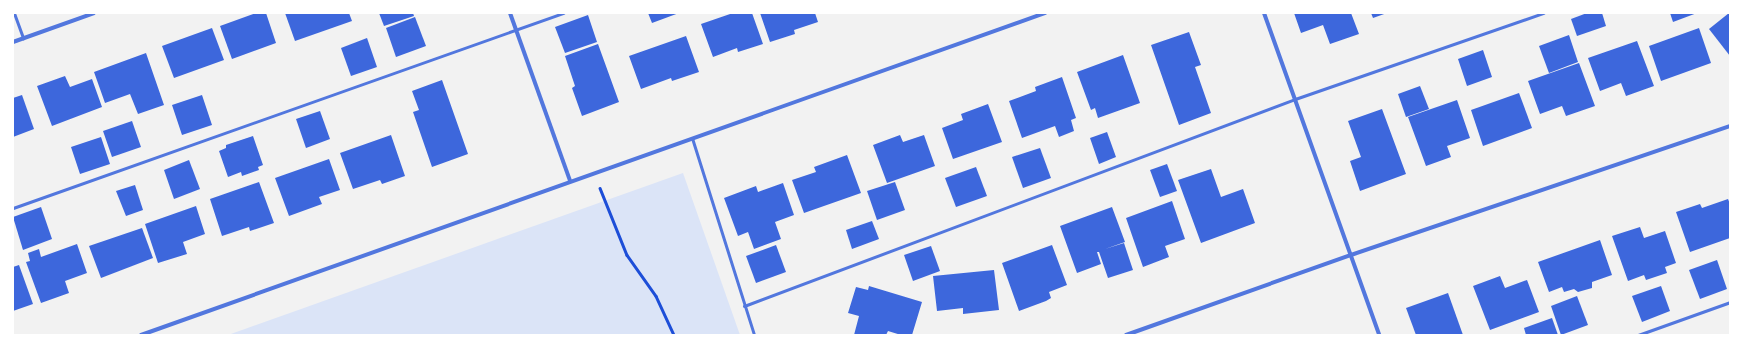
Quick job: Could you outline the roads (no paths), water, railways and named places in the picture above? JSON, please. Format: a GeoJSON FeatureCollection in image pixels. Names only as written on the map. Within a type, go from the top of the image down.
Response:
{"type":"FeatureCollection","features":[{"type":"Feature","properties":{"kind":"street"},"geometry":{"type":"LineString","coordinates":[[13,42],[94,13]]}},
{"type":"Feature","properties":{"kind":"street"},"geometry":{"type":"LineString","coordinates":[[510,13],[570,181]]}},
{"type":"Feature","properties":{"kind":"street"},"geometry":{"type":"LineString","coordinates":[[141,335],[594,172],[1045,13]]}},
{"type":"Feature","properties":{"kind":"street"},"geometry":{"type":"LineString","coordinates":[[1264,13],[1379,335]]}},
{"type":"Feature","properties":{"kind":"street"},"geometry":{"type":"LineString","coordinates":[[1126,335],[1730,126]]}},
{"type":"Feature","properties":{"kind":"lane"},"geometry":{"type":"LineString","coordinates":[[14,13],[23,38]]}},
{"type":"Feature","properties":{"kind":"lane"},"geometry":{"type":"LineString","coordinates":[[13,208],[563,13]]}},
{"type":"Feature","properties":{"kind":"lane"},"geometry":{"type":"LineString","coordinates":[[744,306],[1295,99],[1544,13]]}},
{"type":"Feature","properties":{"kind":"lane"},"geometry":{"type":"LineString","coordinates":[[692,138],[754,335]]}},
{"type":"Feature","properties":{"kind":"lane"},"geometry":{"type":"LineString","coordinates":[[1638,335],[1730,302]]}}]}
